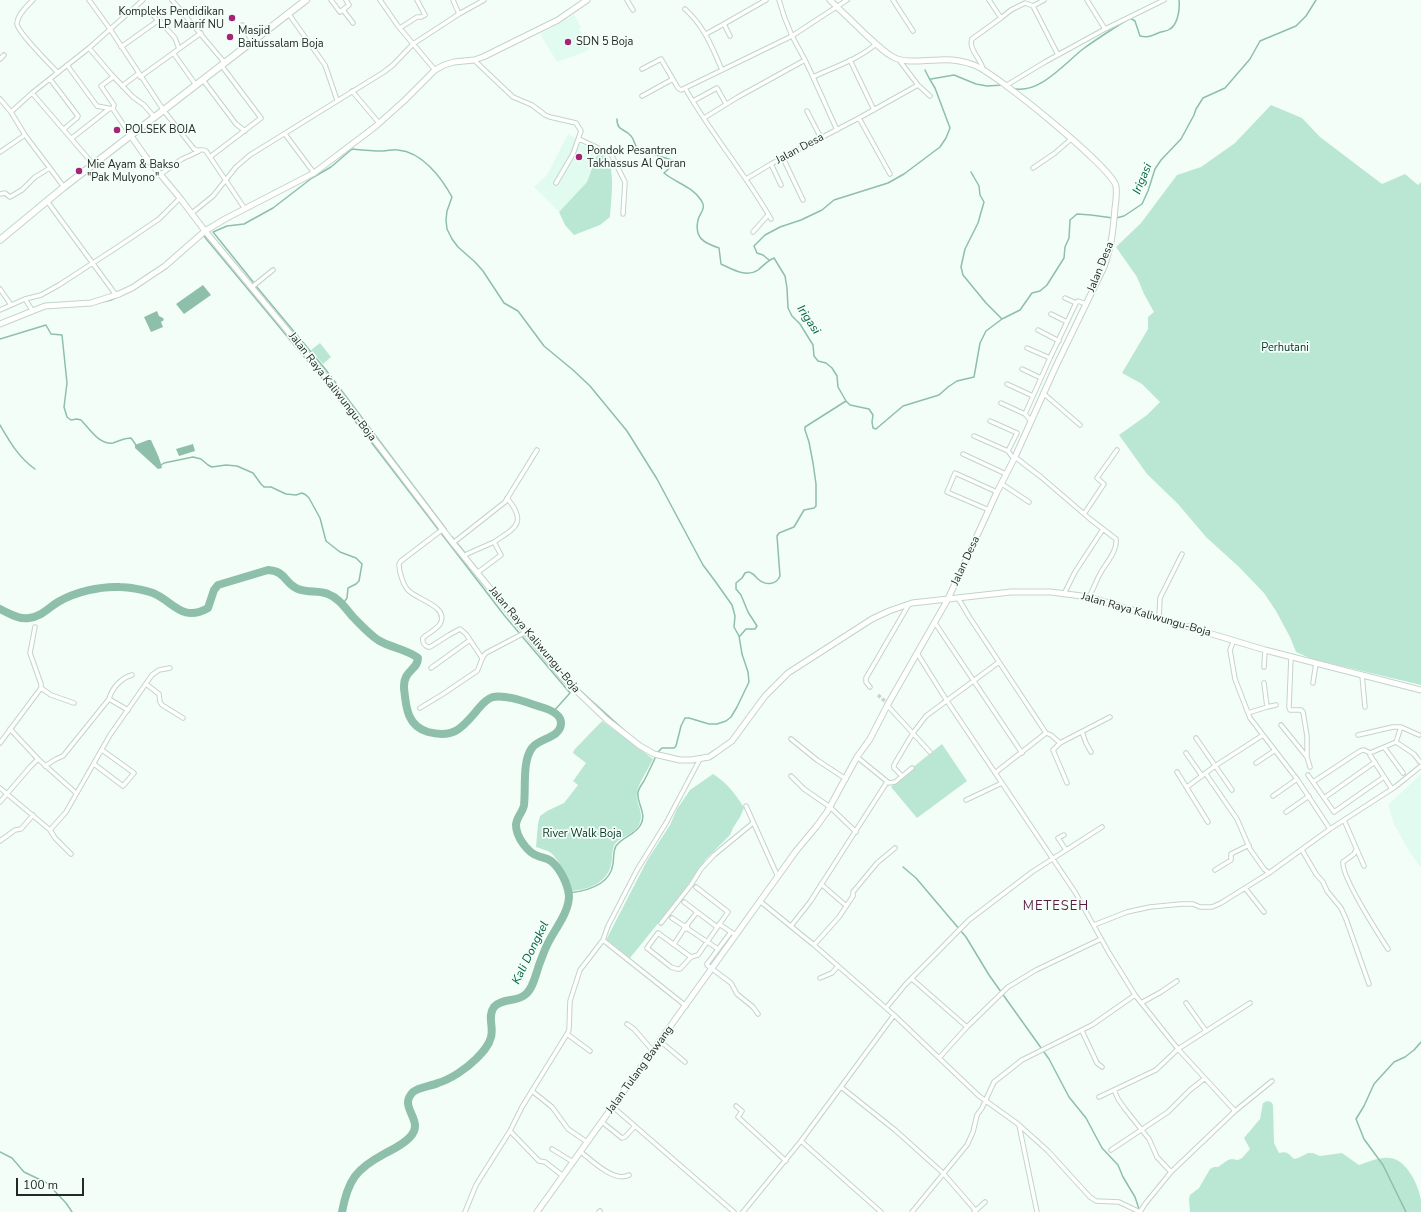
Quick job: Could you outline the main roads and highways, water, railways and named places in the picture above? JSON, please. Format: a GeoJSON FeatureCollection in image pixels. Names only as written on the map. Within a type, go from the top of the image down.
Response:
{"type":"FeatureCollection","features":[{"type":"Feature","properties":{"kind":"main road"},"geometry":{"type":"LineString","coordinates":[[0,240],[93,164],[132,136],[222,64],[306,0]]}},
{"type":"Feature","properties":{"kind":"waterway","name":"Irigasi"},"geometry":{"type":"LineString","coordinates":[[1012,88],[1022,89],[1041,83],[1059,70],[1083,49],[1130,18],[1135,21],[1140,36],[1145,37],[1168,30],[1173,27],[1177,20],[1179,0]]}},
{"type":"Feature","properties":{"kind":"waterway","name":"Irigasi"},"geometry":{"type":"LineString","coordinates":[[1116,218],[1124,216],[1142,204],[1155,169],[1161,160],[1181,139],[1203,98],[1225,88],[1250,59],[1260,41],[1296,26],[1306,16],[1316,0]]}},
{"type":"Feature","properties":{"kind":"waterway","name":"Irigasi"},"geometry":{"type":"LineString","coordinates":[[769,260],[763,255],[757,253],[754,246],[765,235],[780,227],[801,220],[822,210],[834,200],[888,183],[904,174],[940,147],[950,128],[935,88],[925,70]]}},
{"type":"Feature","properties":{"kind":"waterway","name":"Irigasi"},"geometry":{"type":"LineString","coordinates":[[931,79],[954,75],[976,84],[987,86],[1003,85]]}},
{"type":"Feature","properties":{"kind":"waterway","name":"Irigasi"},"geometry":{"type":"LineString","coordinates":[[617,119],[618,126],[631,136],[639,150],[672,160],[673,165],[664,173],[689,188],[701,200],[703,203],[703,208],[698,220],[697,231],[701,239],[719,248],[721,264],[739,272],[749,273],[758,270],[774,258],[785,276],[788,308],[813,345],[814,356],[818,361],[826,363],[832,368],[837,376],[838,387],[850,405],[869,409],[873,415],[873,428],[876,429],[903,406],[939,395],[957,381],[974,377],[980,343],[986,331],[1002,319],[1020,310],[1032,293],[1040,291],[1047,285],[1064,258],[1065,247],[1069,238],[1070,220],[1077,214],[1113,218]]}},
{"type":"Feature","properties":{"kind":"waterway"},"geometry":{"type":"LineString","coordinates":[[254,283],[213,232],[227,226],[244,224],[273,208],[312,178],[331,167],[352,149],[379,151],[396,150],[407,152],[423,160],[430,167],[452,197],[447,211],[446,220],[447,229],[452,239],[458,247],[483,271],[504,303],[518,311],[544,346],[590,386],[627,431],[657,479],[703,565],[732,605],[735,616],[734,627],[739,636],[749,682],[737,707],[731,717],[726,721],[717,724],[709,724],[685,718],[681,726],[676,746],[674,748],[662,748],[657,753]]}},
{"type":"Feature","properties":{"kind":"waterway","name":"Irigasi"},"geometry":{"type":"LineString","coordinates":[[971,172],[979,186],[980,195],[984,202],[978,223],[965,249],[961,267],[963,275],[986,303],[1002,319]]}},
{"type":"Feature","properties":{"kind":"waterway"},"geometry":{"type":"LineString","coordinates":[[203,235],[325,382],[504,615],[570,693],[553,712]]}},
{"type":"Feature","properties":{"kind":"waterway"},"geometry":{"type":"LineString","coordinates":[[256,286],[326,370],[446,529]]}},
{"type":"Feature","properties":{"kind":"waterway"},"geometry":{"type":"LineString","coordinates":[[98,303],[111,300],[128,292]]}},
{"type":"Feature","properties":{"kind":"waterway"},"geometry":{"type":"LineString","coordinates":[[0,339],[46,325],[51,334],[62,335],[67,383],[64,407],[67,417],[71,420],[81,420],[99,439],[103,441],[113,443],[131,438],[136,445]]}},
{"type":"Feature","properties":{"kind":"waterway"},"geometry":{"type":"LineString","coordinates":[[740,636],[746,629],[755,629],[757,626],[748,612],[741,595],[736,589],[736,583],[745,573],[748,572],[767,584],[776,581],[780,576],[777,536],[779,533],[794,527],[804,510],[814,508],[816,506],[816,484],[805,427],[846,401]]}},
{"type":"Feature","properties":{"kind":"waterway"},"geometry":{"type":"LineString","coordinates":[[0,425],[20,455],[35,469]]}},
{"type":"Feature","properties":{"kind":"waterway"},"geometry":{"type":"LineString","coordinates":[[161,465],[164,463],[193,457],[201,459],[212,467],[226,465],[237,466],[253,473],[264,487],[271,487],[286,494],[296,495],[302,493],[306,495],[320,518],[326,541],[340,552],[356,558],[362,564],[359,581],[348,588],[347,598],[342,605]]}},
{"type":"Feature","properties":{"kind":"waterway"},"geometry":{"type":"LineString","coordinates":[[452,537],[466,554]]}},
{"type":"Feature","properties":{"kind":"waterway","name":"Kali Dongkel"},"geometry":{"type":"LineString","coordinates":[[0,609],[18,617],[33,617],[41,614],[58,602],[72,595],[96,589],[120,587],[153,593],[184,612],[199,612],[208,608],[214,590],[218,585],[268,570],[274,571],[282,575],[293,587],[306,591],[325,593],[332,596],[339,601],[375,638],[418,658],[416,665],[406,677],[404,688],[409,715],[421,729],[437,734],[445,734],[458,730],[485,701],[498,696],[517,699],[544,708],[554,712],[559,717],[561,723],[557,732],[539,742],[529,753],[526,767],[524,805],[516,825],[520,839],[530,852],[551,861],[563,877],[569,896],[567,909],[546,947],[531,988],[522,997],[502,1002],[494,1007],[491,1014],[492,1033],[489,1043],[472,1063],[448,1079],[413,1092],[408,1103],[414,1120],[414,1131],[410,1137],[398,1147],[374,1159],[360,1171],[347,1192],[342,1212]]}},
{"type":"Feature","properties":{"kind":"waterway"},"geometry":{"type":"LineString","coordinates":[[511,610],[573,684],[625,731]]}},
{"type":"Feature","properties":{"kind":"waterway"},"geometry":{"type":"LineString","coordinates":[[569,893],[583,891],[603,882],[611,871],[616,846],[639,828],[643,820],[643,815],[638,800],[638,792],[656,756]]}},
{"type":"Feature","properties":{"kind":"waterway"},"geometry":{"type":"LineString","coordinates":[[903,867],[916,878],[966,937],[989,975],[1049,1059],[1069,1097],[1086,1118],[1102,1148],[1118,1165],[1123,1177],[1135,1197],[1139,1209]]}},
{"type":"Feature","properties":{"kind":"waterway"},"geometry":{"type":"LineString","coordinates":[[1406,1212],[1383,1165],[1364,1139],[1356,1119],[1374,1084],[1394,1062],[1405,1057],[1421,1042]]}},
{"type":"Feature","properties":{"kind":"waterway"},"geometry":{"type":"LineString","coordinates":[[0,1152],[12,1158],[24,1172],[47,1183],[66,1203],[72,1212]]}},
{"type":"Feature","properties":{"kind":"tunnel"},"geometry":{"type":"LineString","coordinates":[[878,695],[888,704]]}},
{"type":"Feature","properties":{"kind":"place","name":"Kompleks Pendidikan LP Maarif NU"},"geometry":{"type":"Point","coordinates":[232,18]}},
{"type":"Feature","properties":{"kind":"place","name":"Masjid Baitussalam Boja"},"geometry":{"type":"Point","coordinates":[230,37]}},
{"type":"Feature","properties":{"kind":"place","name":"SDN 5 Boja"},"geometry":{"type":"Point","coordinates":[568,42]}},
{"type":"Feature","properties":{"kind":"place","name":"POLSEK BOJA"},"geometry":{"type":"Point","coordinates":[117,130]}},
{"type":"Feature","properties":{"kind":"place","name":"Pondok Pesantren Takhassus Al Quran"},"geometry":{"type":"Point","coordinates":[579,157]}},
{"type":"Feature","properties":{"kind":"place","name":"Mie Ayam & Bakso \"Pak Mulyono\""},"geometry":{"type":"Point","coordinates":[79,171]}},
{"type":"Feature","properties":{"kind":"district","name":"METESEH"},"geometry":{"type":"Point","coordinates":[1056,907]}},
{"type":"Feature","properties":{"kind":"park label","name":"Perhutani"},"geometry":{"type":"Point","coordinates":[1285,348]}},
{"type":"Feature","properties":{"kind":"park label","name":"River Walk Boja"},"geometry":{"type":"Point","coordinates":[582,834]}}]}
